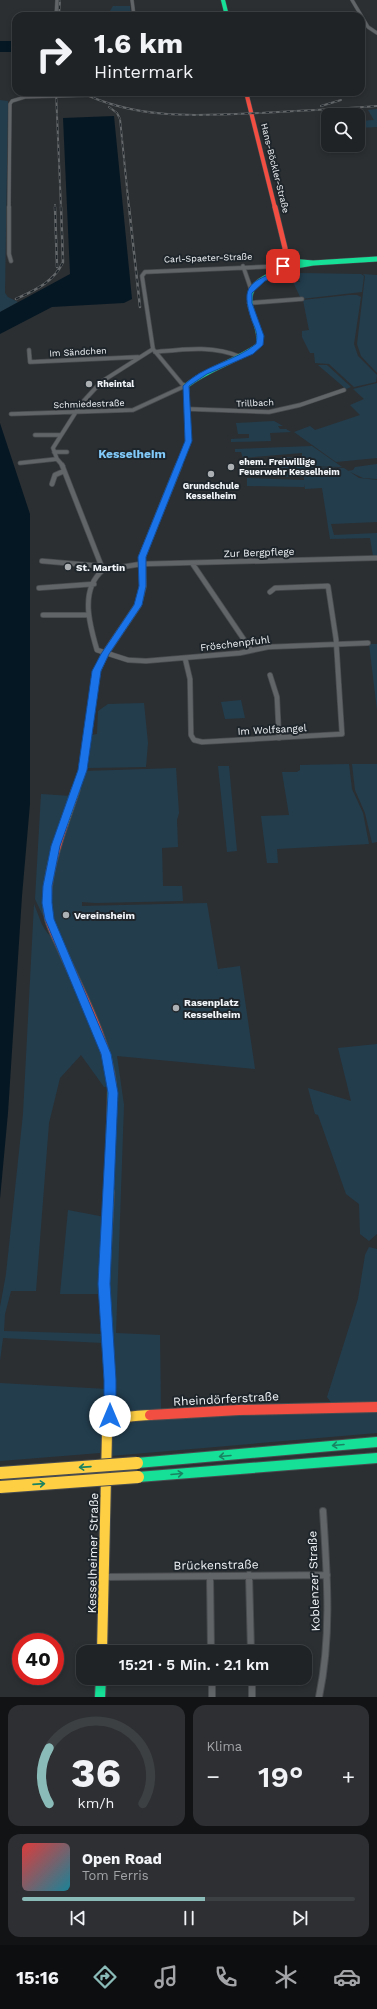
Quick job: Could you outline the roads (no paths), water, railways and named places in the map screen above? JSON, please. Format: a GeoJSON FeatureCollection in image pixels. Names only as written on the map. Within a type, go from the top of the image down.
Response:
{"type":"FeatureCollection","features":[{"type":"Feature","properties":{"kind":"main road"},"geometry":{"type":"LineString","coordinates":[[223,0],[226,12]]}},
{"type":"Feature","properties":{"kind":"main road","name":"Hans-Böckler-Straße"},"geometry":{"type":"LineString","coordinates":[[247,96],[290,264]]}},
{"type":"Feature","properties":{"kind":"main road","name":"Carl-Spaeter-Straße"},"geometry":{"type":"LineString","coordinates":[[290,264],[377,259]]}},
{"type":"Feature","properties":{"kind":"main road"},"geometry":{"type":"LineString","coordinates":[[112,1423],[110,1416],[110,1380],[104,1296],[113,1093],[110,1073],[99,1036],[49,919],[47,903],[48,886],[56,846],[83,770],[96,671],[105,654],[138,605],[142,586],[142,557],[171,482],[189,441],[186,386],[205,373],[256,349],[261,341],[248,296],[251,289],[262,280],[290,264]]}},
{"type":"Feature","properties":{"kind":"main road","name":"Rheindörferstraße"},"geometry":{"type":"LineString","coordinates":[[112,1423],[123,1417],[130,1416],[239,1410],[377,1407]]}},
{"type":"Feature","properties":{"kind":"main road","name":"Kesselheimer Straße"},"geometry":{"type":"LineString","coordinates":[[102,1645],[106,1433],[112,1423]]}},
{"type":"Feature","properties":{"kind":"main road"},"geometry":{"type":"LineString","coordinates":[[0,1473],[137,1463],[377,1442]]}},
{"type":"Feature","properties":{"kind":"main road"},"geometry":{"type":"LineString","coordinates":[[0,1487],[138,1478],[377,1458]]}},
{"type":"Feature","properties":{"kind":"main road"},"geometry":{"type":"LineString","coordinates":[[100,1697],[101,1685]]}},
{"type":"Feature","properties":{"kind":"street"},"geometry":{"type":"LineString","coordinates":[[56,12],[57,0]]}},
{"type":"Feature","properties":{"kind":"street"},"geometry":{"type":"LineString","coordinates":[[132,0],[134,12]]}},
{"type":"Feature","properties":{"kind":"street"},"geometry":{"type":"LineString","coordinates":[[352,0],[359,12]]}},
{"type":"Feature","properties":{"kind":"street"},"geometry":{"type":"LineString","coordinates":[[365,23],[368,28],[377,34]]}},
{"type":"Feature","properties":{"kind":"street"},"geometry":{"type":"LineString","coordinates":[[11,261],[9,254],[10,104],[12,101],[20,98],[51,96]]}},
{"type":"Feature","properties":{"kind":"street","name":"Carl-Spaeter-Straße"},"geometry":{"type":"LineString","coordinates":[[154,350],[142,276],[145,272],[151,270],[273,266],[290,264]]}},
{"type":"Feature","properties":{"kind":"street"},"geometry":{"type":"LineString","coordinates":[[243,266],[251,289]]}},
{"type":"Feature","properties":{"kind":"street"},"geometry":{"type":"LineString","coordinates":[[249,303],[302,299]]}},
{"type":"Feature","properties":{"kind":"street"},"geometry":{"type":"LineString","coordinates":[[105,654],[97,650],[88,615],[94,584],[101,568],[64,471],[53,448],[60,435],[67,429],[81,404],[101,382],[139,357],[154,350],[213,348],[228,351],[241,357]]}},
{"type":"Feature","properties":{"kind":"street","name":"Im Sändchen"},"geometry":{"type":"LineString","coordinates":[[29,350],[30,362],[139,357]]}},
{"type":"Feature","properties":{"kind":"street"},"geometry":{"type":"LineString","coordinates":[[154,350],[182,384],[186,386]]}},
{"type":"Feature","properties":{"kind":"street","name":"Schmiedestraße"},"geometry":{"type":"LineString","coordinates":[[11,414],[133,410],[179,387],[186,386]]}},
{"type":"Feature","properties":{"kind":"street","name":"Trillbach"},"geometry":{"type":"LineString","coordinates":[[188,409],[269,412],[300,405],[344,390]]}},
{"type":"Feature","properties":{"kind":"street"},"geometry":{"type":"LineString","coordinates":[[35,435],[60,435]]}},
{"type":"Feature","properties":{"kind":"street"},"geometry":{"type":"LineString","coordinates":[[54,452],[68,452]]}},
{"type":"Feature","properties":{"kind":"street"},"geometry":{"type":"LineString","coordinates":[[20,463],[57,459]]}},
{"type":"Feature","properties":{"kind":"street"},"geometry":{"type":"LineString","coordinates":[[52,484],[54,476],[57,473],[64,471]]}},
{"type":"Feature","properties":{"kind":"street","name":"Zur Bergpflege"},"geometry":{"type":"LineString","coordinates":[[42,561],[101,568],[142,564],[377,558]]}},
{"type":"Feature","properties":{"kind":"street"},"geometry":{"type":"LineString","coordinates":[[192,563],[251,650]]}},
{"type":"Feature","properties":{"kind":"street"},"geometry":{"type":"LineString","coordinates":[[40,588],[94,584]]}},
{"type":"Feature","properties":{"kind":"street"},"geometry":{"type":"LineString","coordinates":[[270,592],[274,588],[328,586],[336,639],[335,644]]}},
{"type":"Feature","properties":{"kind":"street"},"geometry":{"type":"LineString","coordinates":[[43,615],[88,615]]}},
{"type":"Feature","properties":{"kind":"street","name":"Fröschenpfuhl"},"geometry":{"type":"LineString","coordinates":[[105,654],[136,661],[185,658],[268,647],[368,643]]}},
{"type":"Feature","properties":{"kind":"street","name":"Im Wolfsangel"},"geometry":{"type":"LineString","coordinates":[[185,658],[190,678],[191,735],[194,740],[202,742],[342,734],[335,644]]}},
{"type":"Feature","properties":{"kind":"street"},"geometry":{"type":"LineString","coordinates":[[270,675],[275,683],[279,738]]}},
{"type":"Feature","properties":{"kind":"street","name":"Koblenzer Straße"},"geometry":{"type":"LineString","coordinates":[[319,1697],[326,1660],[328,1631],[327,1575],[323,1511]]}},
{"type":"Feature","properties":{"kind":"street"},"geometry":{"type":"LineString","coordinates":[[249,1575],[251,1645]]}},
{"type":"Feature","properties":{"kind":"street","name":"Brückenstraße"},"geometry":{"type":"LineString","coordinates":[[104,1577],[327,1575]]}},
{"type":"Feature","properties":{"kind":"street"},"geometry":{"type":"LineString","coordinates":[[210,1576],[211,1645]]}},
{"type":"Feature","properties":{"kind":"street"},"geometry":{"type":"LineString","coordinates":[[212,1685],[212,1697]]}},
{"type":"Feature","properties":{"kind":"street"},"geometry":{"type":"LineString","coordinates":[[252,1685],[252,1697]]}},
{"type":"Feature","properties":{"kind":"railway"},"geometry":{"type":"LineString","coordinates":[[59,12],[60,0]]}},
{"type":"Feature","properties":{"kind":"railway"},"geometry":{"type":"LineString","coordinates":[[56,96],[61,208]]}},
{"type":"Feature","properties":{"kind":"railway"},"geometry":{"type":"LineString","coordinates":[[90,96],[124,108],[146,112],[190,115],[236,114],[377,106]]}},
{"type":"Feature","properties":{"kind":"railway"},"geometry":{"type":"LineString","coordinates":[[321,106],[341,100]]}},
{"type":"Feature","properties":{"kind":"railway"},"geometry":{"type":"LineString","coordinates":[[109,107],[117,113],[120,119],[129,208]]}},
{"type":"Feature","properties":{"kind":"railway"},"geometry":{"type":"LineString","coordinates":[[55,207],[57,267]]}},
{"type":"Feature","properties":{"kind":"railway"},"geometry":{"type":"LineString","coordinates":[[16,299],[43,285],[55,275],[63,262],[61,207]]}},
{"type":"Feature","properties":{"kind":"railway"},"geometry":{"type":"LineString","coordinates":[[129,207],[140,307]]}},
{"type":"Feature","properties":{"kind":"place","name":"Rheintal"},"geometry":{"type":"Point","coordinates":[89,384]}},
{"type":"Feature","properties":{"kind":"place","name":"ehem. Freiwillige Feuerwehr Kesselheim"},"geometry":{"type":"Point","coordinates":[231,467]}},
{"type":"Feature","properties":{"kind":"place","name":"Grundschule Kesselheim"},"geometry":{"type":"Point","coordinates":[211,474]}},
{"type":"Feature","properties":{"kind":"place","name":"St. Martin"},"geometry":{"type":"Point","coordinates":[68,567]}},
{"type":"Feature","properties":{"kind":"place","name":"Vereinsheim"},"geometry":{"type":"Point","coordinates":[66,915]}},
{"type":"Feature","properties":{"kind":"place","name":"Rasenplatz Kesselheim"},"geometry":{"type":"Point","coordinates":[176,1008]}},
{"type":"Feature","properties":{"kind":"district","name":"Kesselheim"},"geometry":{"type":"Point","coordinates":[132,454]}}]}
